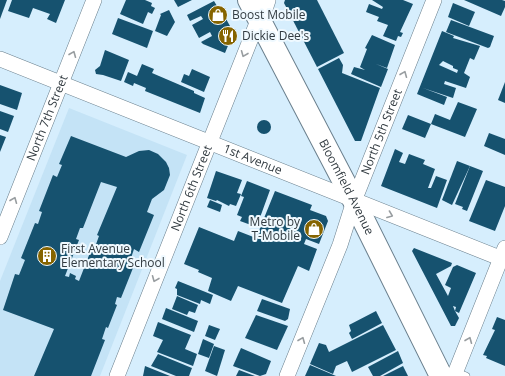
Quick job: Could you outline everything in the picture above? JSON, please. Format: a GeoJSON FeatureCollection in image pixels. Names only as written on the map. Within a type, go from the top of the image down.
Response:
{"type":"FeatureCollection","features":[{"type":"Feature","properties":{"kind":"main road","name":"Bloomfield Avenue"},"geometry":{"type":"LineString","coordinates":[[258,6],[354,201],[454,375]]}},
{"type":"Feature","properties":{"kind":"street","name":"North 7th Street"},"geometry":{"type":"LineString","coordinates":[[0,237],[94,0]]}},
{"type":"Feature","properties":{"kind":"street","name":"North 5th Street"},"geometry":{"type":"LineString","coordinates":[[287,376],[340,245],[354,201],[434,0]]}},
{"type":"Feature","properties":{"kind":"street","name":"North 6th Street"},"geometry":{"type":"LineString","coordinates":[[117,376],[209,142],[258,6]]}},
{"type":"Feature","properties":{"kind":"street","name":"1st Avenue"},"geometry":{"type":"LineString","coordinates":[[0,59],[354,201],[504,256]]}},
{"type":"Feature","properties":{"kind":"street"},"geometry":{"type":"LineString","coordinates":[[454,375],[504,256]]}},
{"type":"Feature","properties":{"kind":"shaded area","name":"First Avenue Elementary School"},"geometry":{"type":"Polygon","coordinates":[[[69,108],[187,155],[100,376],[0,376],[0,281],[69,108]]]}},
{"type":"Feature","properties":{"kind":"building"},"geometry":{"type":"Polygon","coordinates":[[[0,0],[7,0],[0,19],[0,0]]]}},
{"type":"Feature","properties":{"kind":"building"},"geometry":{"type":"Polygon","coordinates":[[[12,0],[65,0],[56,23],[47,19],[50,14],[33,8],[29,18],[8,11],[12,0]]]}},
{"type":"Feature","properties":{"kind":"building"},"geometry":{"type":"Polygon","coordinates":[[[126,0],[145,0],[152,3],[151,6],[155,8],[152,14],[148,12],[143,24],[120,14],[126,0]]]}},
{"type":"Feature","properties":{"kind":"building"},"geometry":{"type":"Polygon","coordinates":[[[174,0],[192,0],[178,7],[174,0]]]}},
{"type":"Feature","properties":{"kind":"building"},"geometry":{"type":"Polygon","coordinates":[[[285,0],[317,0],[344,53],[317,67],[284,3],[285,0]]]}},
{"type":"Feature","properties":{"kind":"building"},"geometry":{"type":"Polygon","coordinates":[[[372,0],[403,0],[413,4],[400,32],[403,33],[401,37],[398,36],[396,41],[383,36],[388,25],[377,21],[379,17],[366,12],[369,4],[382,9],[383,7],[372,0]]]}},
{"type":"Feature","properties":{"kind":"building"},"geometry":{"type":"Polygon","coordinates":[[[464,0],[502,0],[505,1],[505,7],[501,16],[464,0]]]}},
{"type":"Feature","properties":{"kind":"building"},"geometry":{"type":"Polygon","coordinates":[[[214,1],[230,26],[228,27],[232,36],[225,53],[201,42],[212,36],[210,32],[199,38],[192,25],[203,19],[201,16],[190,21],[187,15],[214,1]]]}},
{"type":"Feature","properties":{"kind":"building"},"geometry":{"type":"Polygon","coordinates":[[[453,3],[475,12],[469,26],[448,17],[453,3]]]}},
{"type":"Feature","properties":{"kind":"building"},"geometry":{"type":"Polygon","coordinates":[[[169,10],[175,22],[167,36],[155,31],[161,15],[160,14],[169,10]]]}},
{"type":"Feature","properties":{"kind":"building"},"geometry":{"type":"Polygon","coordinates":[[[118,18],[153,31],[147,48],[112,34],[118,18]]]}},
{"type":"Feature","properties":{"kind":"building"},"geometry":{"type":"Polygon","coordinates":[[[451,20],[494,36],[490,47],[488,48],[446,32],[451,20]]]}},
{"type":"Feature","properties":{"kind":"building"},"geometry":{"type":"Polygon","coordinates":[[[442,31],[454,36],[453,38],[480,46],[474,60],[470,58],[464,73],[470,77],[466,88],[445,81],[444,84],[456,88],[453,98],[423,88],[447,97],[444,105],[417,94],[442,31]],[[443,61],[439,65],[457,73],[458,70],[453,68],[453,66],[443,61]]]}},
{"type":"Feature","properties":{"kind":"building"},"geometry":{"type":"Polygon","coordinates":[[[372,35],[395,45],[387,68],[376,64],[388,69],[381,87],[351,74],[354,67],[365,70],[360,67],[367,49],[365,48],[372,35]]]}},
{"type":"Feature","properties":{"kind":"building"},"geometry":{"type":"Polygon","coordinates":[[[105,50],[129,60],[121,81],[96,74],[95,70],[100,66],[105,50]]]}},
{"type":"Feature","properties":{"kind":"building"},"geometry":{"type":"Polygon","coordinates":[[[339,58],[343,65],[342,73],[380,88],[361,141],[355,141],[318,69],[339,58]]]}},
{"type":"Feature","properties":{"kind":"building"},"geometry":{"type":"Polygon","coordinates":[[[142,64],[154,69],[152,73],[194,91],[194,93],[205,98],[200,113],[145,91],[146,88],[134,83],[133,86],[124,82],[128,72],[137,76],[142,64]]]}},
{"type":"Feature","properties":{"kind":"building"},"geometry":{"type":"Polygon","coordinates":[[[192,69],[210,77],[204,92],[181,82],[184,74],[189,76],[192,69]]]}},
{"type":"Feature","properties":{"kind":"building"},"geometry":{"type":"Polygon","coordinates":[[[505,82],[505,103],[498,100],[505,82]]]}},
{"type":"Feature","properties":{"kind":"building"},"geometry":{"type":"Polygon","coordinates":[[[0,85],[22,93],[17,110],[0,104],[0,85]]]}},
{"type":"Feature","properties":{"kind":"building"},"geometry":{"type":"Polygon","coordinates":[[[458,102],[477,109],[465,137],[431,124],[435,114],[450,120],[458,102]]]}},
{"type":"Feature","properties":{"kind":"building"},"geometry":{"type":"Polygon","coordinates":[[[0,111],[14,116],[8,132],[0,129],[0,111]]]}},
{"type":"Feature","properties":{"kind":"building"},"geometry":{"type":"Polygon","coordinates":[[[408,115],[431,124],[425,138],[402,129],[408,115]]]}},
{"type":"Feature","properties":{"kind":"building"},"geometry":{"type":"Polygon","coordinates":[[[264,120],[269,122],[271,127],[269,132],[264,134],[259,132],[257,127],[259,122],[264,120]]]}},
{"type":"Feature","properties":{"kind":"building"},"geometry":{"type":"Polygon","coordinates":[[[489,133],[505,139],[505,155],[484,146],[489,133]]]}},
{"type":"Feature","properties":{"kind":"building"},"geometry":{"type":"Polygon","coordinates":[[[0,135],[6,137],[0,152],[0,135]]]}},
{"type":"Feature","properties":{"kind":"building","name":"First Avenue Elementary School"},"geometry":{"type":"Polygon","coordinates":[[[71,136],[126,157],[139,151],[149,150],[158,154],[166,162],[169,168],[170,175],[164,190],[152,199],[147,212],[154,215],[139,252],[134,249],[130,261],[135,263],[121,298],[117,297],[115,304],[117,305],[108,328],[106,327],[102,339],[105,340],[91,376],[34,376],[54,329],[3,310],[15,274],[19,275],[25,260],[21,258],[35,223],[38,224],[42,212],[39,211],[53,175],[57,177],[62,165],[59,164],[71,136]],[[101,182],[83,228],[80,228],[76,239],[79,240],[65,276],[69,277],[70,273],[76,276],[75,279],[79,281],[93,245],[95,247],[99,236],[97,235],[117,187],[101,182]]]}},
{"type":"Feature","properties":{"kind":"building"},"geometry":{"type":"Polygon","coordinates":[[[395,149],[403,153],[399,162],[405,164],[409,154],[425,160],[423,164],[435,169],[428,188],[431,188],[436,176],[447,180],[437,208],[381,186],[395,149]]]}},
{"type":"Feature","properties":{"kind":"building"},"geometry":{"type":"Polygon","coordinates":[[[457,161],[470,166],[452,205],[442,200],[457,161]]]}},
{"type":"Feature","properties":{"kind":"building"},"geometry":{"type":"Polygon","coordinates":[[[470,166],[483,171],[467,211],[462,209],[463,207],[455,204],[470,166]]]}},
{"type":"Feature","properties":{"kind":"building"},"geometry":{"type":"Polygon","coordinates":[[[216,171],[242,180],[237,193],[241,194],[236,206],[230,204],[229,206],[217,200],[207,198],[216,171]]]}},
{"type":"Feature","properties":{"kind":"building"},"geometry":{"type":"Polygon","coordinates":[[[486,180],[505,187],[505,206],[495,231],[469,221],[486,180]]]}},
{"type":"Feature","properties":{"kind":"building"},"geometry":{"type":"Polygon","coordinates":[[[247,181],[270,190],[258,223],[253,221],[251,225],[240,221],[242,217],[237,215],[244,197],[241,196],[247,181]]]}},
{"type":"Feature","properties":{"kind":"building"},"geometry":{"type":"Polygon","coordinates":[[[275,191],[312,205],[310,210],[326,216],[328,221],[319,244],[306,239],[304,244],[317,249],[309,271],[298,266],[282,303],[238,286],[231,301],[208,291],[212,278],[198,272],[199,270],[184,264],[199,227],[234,241],[238,231],[256,238],[275,191]]]}},
{"type":"Feature","properties":{"kind":"building"},"geometry":{"type":"Polygon","coordinates":[[[210,200],[222,205],[220,212],[207,207],[210,200]]]}},
{"type":"Feature","properties":{"kind":"building"},"geometry":{"type":"Polygon","coordinates":[[[414,248],[452,263],[451,266],[436,274],[448,296],[451,288],[445,285],[453,267],[457,265],[476,273],[459,313],[455,311],[459,318],[455,326],[451,326],[412,251],[414,248]]]}},
{"type":"Feature","properties":{"kind":"building"},"geometry":{"type":"Polygon","coordinates":[[[178,281],[213,295],[210,304],[201,300],[200,304],[177,295],[177,289],[175,288],[178,281]]]}},
{"type":"Feature","properties":{"kind":"building"},"geometry":{"type":"Polygon","coordinates":[[[177,296],[198,305],[195,313],[189,311],[187,315],[172,309],[177,296]]]}},
{"type":"Feature","properties":{"kind":"building"},"geometry":{"type":"Polygon","coordinates":[[[262,299],[290,309],[288,319],[285,321],[257,311],[262,299]]]}},
{"type":"Feature","properties":{"kind":"building"},"geometry":{"type":"Polygon","coordinates":[[[166,308],[198,321],[194,332],[162,319],[166,308]]]}},
{"type":"Feature","properties":{"kind":"building"},"geometry":{"type":"Polygon","coordinates":[[[376,311],[382,323],[352,339],[349,333],[351,331],[349,325],[376,311]]]}},
{"type":"Feature","properties":{"kind":"building"},"geometry":{"type":"Polygon","coordinates":[[[256,315],[288,326],[277,350],[245,338],[256,315]]]}},
{"type":"Feature","properties":{"kind":"building"},"geometry":{"type":"Polygon","coordinates":[[[497,317],[505,320],[505,366],[486,358],[487,356],[483,355],[495,330],[492,329],[497,317]]]}},
{"type":"Feature","properties":{"kind":"building"},"geometry":{"type":"Polygon","coordinates":[[[158,322],[191,335],[185,349],[197,354],[193,366],[157,352],[163,340],[153,336],[158,322]]]}},
{"type":"Feature","properties":{"kind":"building"},"geometry":{"type":"Polygon","coordinates":[[[209,325],[220,329],[215,340],[205,336],[209,325]]]}},
{"type":"Feature","properties":{"kind":"building"},"geometry":{"type":"Polygon","coordinates":[[[383,325],[396,350],[352,372],[347,361],[336,366],[333,374],[310,364],[319,343],[326,345],[329,352],[383,325]]]}},
{"type":"Feature","properties":{"kind":"building"},"geometry":{"type":"Polygon","coordinates":[[[203,339],[214,344],[209,358],[198,354],[203,339]]]}},
{"type":"Feature","properties":{"kind":"building"},"geometry":{"type":"Polygon","coordinates":[[[214,346],[225,350],[217,376],[205,371],[214,346]]]}},
{"type":"Feature","properties":{"kind":"building"},"geometry":{"type":"Polygon","coordinates":[[[241,348],[271,361],[266,374],[260,376],[233,366],[241,348]]]}},
{"type":"Feature","properties":{"kind":"building"},"geometry":{"type":"Polygon","coordinates":[[[398,351],[403,363],[380,376],[373,376],[368,367],[398,351]]]}},
{"type":"Feature","properties":{"kind":"building"},"geometry":{"type":"Polygon","coordinates":[[[158,354],[192,368],[189,376],[176,376],[151,366],[158,354]]]}},
{"type":"Feature","properties":{"kind":"building"},"geometry":{"type":"Polygon","coordinates":[[[310,365],[336,376],[305,376],[310,365]]]}},
{"type":"Feature","properties":{"kind":"building"},"geometry":{"type":"Polygon","coordinates":[[[145,366],[170,376],[143,376],[145,366]]]}},
{"type":"Feature","properties":{"kind":"building"},"geometry":{"type":"Polygon","coordinates":[[[403,366],[408,376],[383,376],[403,366]]]}},
{"type":"Feature","properties":{"kind":"building"},"geometry":{"type":"Polygon","coordinates":[[[239,370],[255,376],[236,376],[239,370]]]}},
{"type":"Feature","properties":{"kind":"place","name":"Boost Mobile"},"geometry":{"type":"Point","coordinates":[218,15]}},
{"type":"Feature","properties":{"kind":"place","name":"Dickie Dee's"},"geometry":{"type":"Point","coordinates":[228,36]}},
{"type":"Feature","properties":{"kind":"place","name":"Metro by T-Mobile"},"geometry":{"type":"Point","coordinates":[314,229]}},
{"type":"Feature","properties":{"kind":"place","name":"First Avenue Elementary School"},"geometry":{"type":"Point","coordinates":[47,256]}}]}
